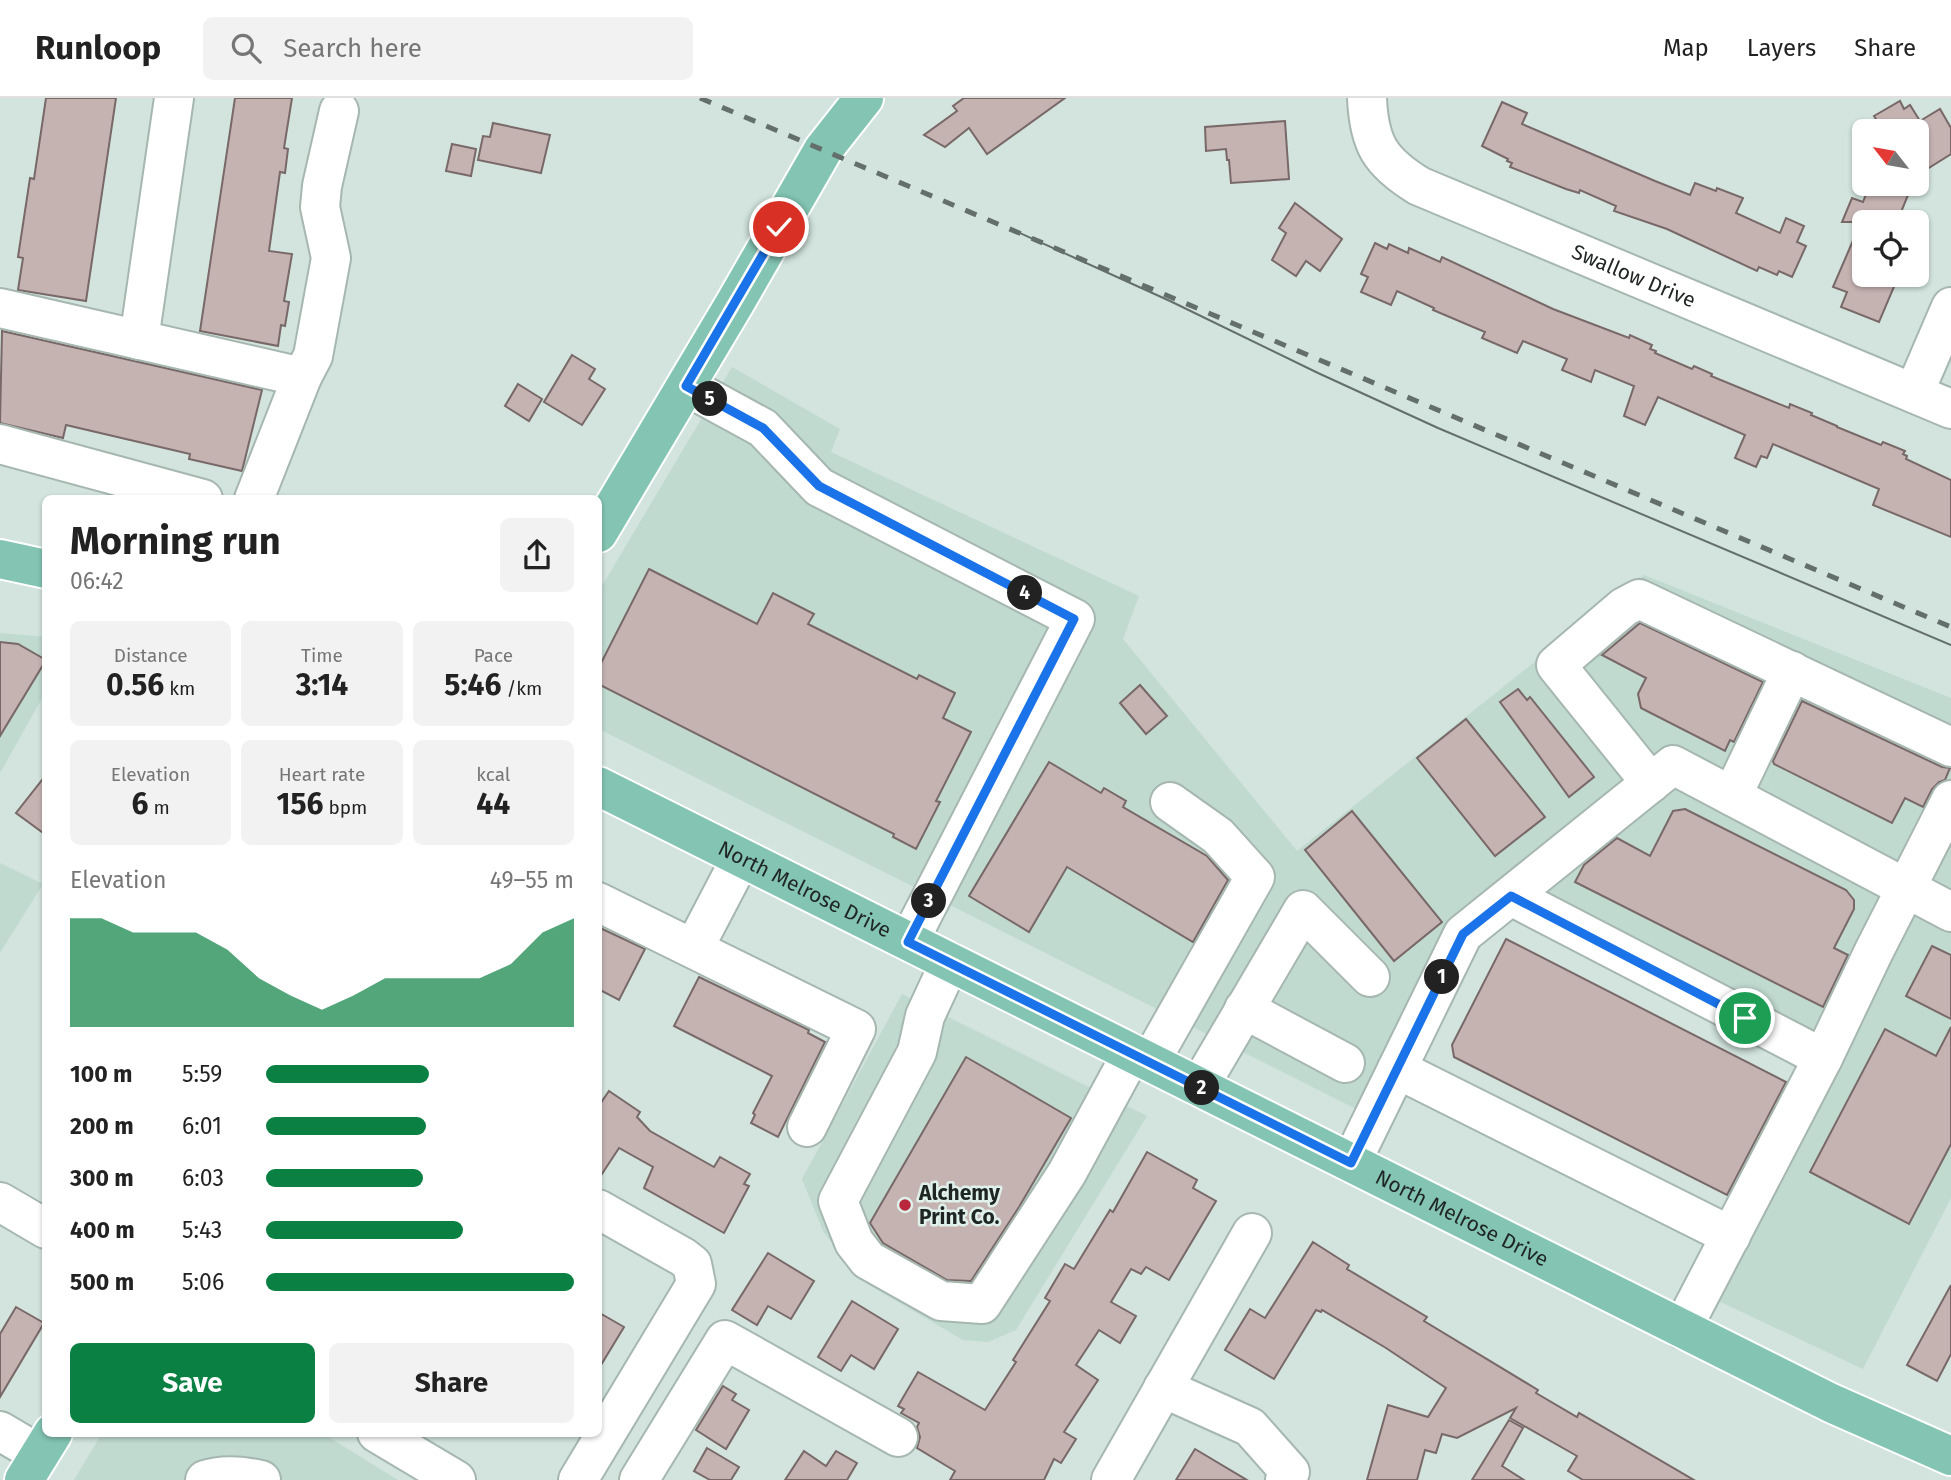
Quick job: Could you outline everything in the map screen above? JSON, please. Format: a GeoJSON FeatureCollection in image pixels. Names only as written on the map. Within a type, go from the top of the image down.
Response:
{"type":"FeatureCollection","features":[{"type":"Feature","properties":{"kind":"main road"},"geometry":{"type":"LineString","coordinates":[[602,526],[823,150],[864,98]]}},
{"type":"Feature","properties":{"kind":"main road"},"geometry":{"type":"LineString","coordinates":[[0,559],[42,568]]}},
{"type":"Feature","properties":{"kind":"main road","name":"North Melrose Drive"},"geometry":{"type":"LineString","coordinates":[[602,788],[1831,1403],[1951,1456]]}},
{"type":"Feature","properties":{"kind":"street"},"geometry":{"type":"LineString","coordinates":[[139,340],[174,98]]}},
{"type":"Feature","properties":{"kind":"street","name":"Swallow Drive"},"geometry":{"type":"LineString","coordinates":[[1367,98],[1368,124],[1378,149],[1395,172],[1419,186],[1951,409]]}},
{"type":"Feature","properties":{"kind":"street"},"geometry":{"type":"LineString","coordinates":[[256,495],[302,377],[313,356],[331,258],[320,207],[322,186],[339,111]]}},
{"type":"Feature","properties":{"kind":"street"},"geometry":{"type":"LineString","coordinates":[[1914,393],[1951,307]]}},
{"type":"Feature","properties":{"kind":"street"},"geometry":{"type":"LineString","coordinates":[[0,308],[302,377]]}},
{"type":"Feature","properties":{"kind":"street"},"geometry":{"type":"LineString","coordinates":[[686,386],[763,428],[819,486],[1074,619],[908,942]]}},
{"type":"Feature","properties":{"kind":"street"},"geometry":{"type":"LineString","coordinates":[[0,444],[187,495]]}},
{"type":"Feature","properties":{"kind":"street"},"geometry":{"type":"LineString","coordinates":[[1651,783],[1556,665],[1625,607],[1639,599],[1951,747]]}},
{"type":"Feature","properties":{"kind":"street"},"geometry":{"type":"LineString","coordinates":[[1732,796],[1792,671]]}},
{"type":"Feature","properties":{"kind":"street"},"geometry":{"type":"LineString","coordinates":[[1351,1163],[1463,934],[1673,765],[1951,912]]}},
{"type":"Feature","properties":{"kind":"street"},"geometry":{"type":"LineString","coordinates":[[1682,1329],[1823,1058],[1951,800]]}},
{"type":"Feature","properties":{"kind":"street"},"geometry":{"type":"LineString","coordinates":[[950,962],[925,1016],[917,1052],[838,1201],[854,1242],[868,1260],[941,1301],[982,1304],[1255,877],[1217,836],[1170,802]]}},
{"type":"Feature","properties":{"kind":"street"},"geometry":{"type":"LineString","coordinates":[[694,948],[741,858]]}},
{"type":"Feature","properties":{"kind":"street"},"geometry":{"type":"LineString","coordinates":[[1511,896],[1823,1058]]}},
{"type":"Feature","properties":{"kind":"street"},"geometry":{"type":"LineString","coordinates":[[602,904],[856,1029],[807,1127]]}},
{"type":"Feature","properties":{"kind":"street"},"geometry":{"type":"LineString","coordinates":[[1199,1087],[1303,910],[1370,976]]}},
{"type":"Feature","properties":{"kind":"street"},"geometry":{"type":"LineString","coordinates":[[1244,1009],[1345,1063]]}},
{"type":"Feature","properties":{"kind":"street"},"geometry":{"type":"LineString","coordinates":[[1397,1069],[1731,1236]]}},
{"type":"Feature","properties":{"kind":"street"},"geometry":{"type":"LineString","coordinates":[[0,1202],[42,1227]]}},
{"type":"Feature","properties":{"kind":"street"},"geometry":{"type":"LineString","coordinates":[[578,1480],[696,1284],[692,1264],[683,1257],[602,1211]]}},
{"type":"Feature","properties":{"kind":"street"},"geometry":{"type":"LineString","coordinates":[[1111,1480],[1252,1233]]}},
{"type":"Feature","properties":{"kind":"street"},"geometry":{"type":"LineString","coordinates":[[639,1480],[725,1340],[898,1437]]}},
{"type":"Feature","properties":{"kind":"street"},"geometry":{"type":"LineString","coordinates":[[1163,1388],[1250,1427],[1290,1472],[1285,1480]]}},
{"type":"Feature","properties":{"kind":"street"},"geometry":{"type":"LineString","coordinates":[[0,1431],[38,1456]]}},
{"type":"Feature","properties":{"kind":"street"},"geometry":{"type":"LineString","coordinates":[[384,1437],[456,1480]]}},
{"type":"Feature","properties":{"kind":"street"},"geometry":{"type":"LineString","coordinates":[[205,1480],[241,1476],[261,1480]]}},
{"type":"Feature","properties":{"kind":"shaded area"},"geometry":{"type":"Polygon","coordinates":[[[732,367],[840,429],[831,452],[1139,596],[1123,639],[1297,851],[1644,575],[1951,698],[1951,1198],[1863,1369],[1712,1298],[1836,1053],[1535,899],[1481,943],[1390,1126],[602,731],[602,586],[732,367]]]}},
{"type":"Feature","properties":{"kind":"shaded area"},"geometry":{"type":"Polygon","coordinates":[[[0,633],[42,637],[42,698],[0,773],[0,633]]]}},
{"type":"Feature","properties":{"kind":"shaded area"},"geometry":{"type":"Polygon","coordinates":[[[0,863],[42,886],[0,953],[0,863]]]}},
{"type":"Feature","properties":{"kind":"shaded area"},"geometry":{"type":"Polygon","coordinates":[[[902,994],[1147,1116],[1016,1330],[988,1342],[963,1340],[857,1278],[823,1231],[802,1179],[902,994]]]}},
{"type":"Feature","properties":{"kind":"shaded area"},"geometry":{"type":"Polygon","coordinates":[[[100,1437],[328,1437],[398,1480],[74,1480],[100,1437]]]}},
{"type":"Feature","properties":{"kind":"building"},"geometry":{"type":"Polygon","coordinates":[[[46,98],[116,98],[86,301],[18,290],[23,258],[18,257],[30,178],[34,179],[46,98]]]}},
{"type":"Feature","properties":{"kind":"building"},"geometry":{"type":"Polygon","coordinates":[[[235,98],[292,98],[284,148],[288,149],[285,173],[280,172],[269,251],[292,254],[284,301],[289,302],[285,326],[281,325],[278,346],[200,331],[235,98]]]}},
{"type":"Feature","properties":{"kind":"building"},"geometry":{"type":"Polygon","coordinates":[[[964,98],[1065,98],[987,154],[969,128],[945,147],[924,135],[957,111],[953,106],[964,98]]]}},
{"type":"Feature","properties":{"kind":"building"},"geometry":{"type":"Polygon","coordinates":[[[1900,101],[1904,109],[1910,105],[1919,119],[1876,119],[1874,116],[1900,101]]]}},
{"type":"Feature","properties":{"kind":"building"},"geometry":{"type":"Polygon","coordinates":[[[1502,102],[1527,113],[1522,124],[1690,195],[1695,183],[1743,198],[1736,213],[1780,233],[1786,218],[1804,226],[1797,242],[1806,246],[1792,277],[1779,271],[1777,275],[1759,267],[1757,271],[1667,229],[1614,211],[1616,206],[1580,190],[1579,193],[1566,189],[1510,167],[1512,163],[1507,161],[1508,159],[1482,146],[1502,102]]]}},
{"type":"Feature","properties":{"kind":"building"},"geometry":{"type":"Polygon","coordinates":[[[1940,109],[1951,128],[1951,154],[1929,168],[1929,119],[1923,119],[1940,109]]]}},
{"type":"Feature","properties":{"kind":"building"},"geometry":{"type":"Polygon","coordinates":[[[1285,121],[1289,179],[1231,183],[1226,149],[1206,151],[1205,127],[1285,121]]]}},
{"type":"Feature","properties":{"kind":"building"},"geometry":{"type":"Polygon","coordinates":[[[493,123],[550,135],[541,173],[478,160],[483,136],[490,137],[493,123]]]}},
{"type":"Feature","properties":{"kind":"building"},"geometry":{"type":"Polygon","coordinates":[[[452,144],[476,149],[471,176],[446,171],[452,144]]]}},
{"type":"Feature","properties":{"kind":"building"},"geometry":{"type":"Polygon","coordinates":[[[1865,196],[1908,196],[1902,210],[1852,210],[1852,222],[1842,222],[1852,198],[1863,202],[1865,196]]]}},
{"type":"Feature","properties":{"kind":"building"},"geometry":{"type":"Polygon","coordinates":[[[1295,203],[1342,239],[1320,271],[1306,261],[1296,276],[1272,260],[1286,233],[1279,228],[1295,203]]]}},
{"type":"Feature","properties":{"kind":"building"},"geometry":{"type":"Polygon","coordinates":[[[1375,243],[1387,249],[1389,244],[1408,253],[1409,248],[1440,262],[1442,257],[1553,309],[1629,338],[1630,335],[1652,345],[1650,349],[1656,351],[1655,353],[1692,369],[1694,366],[1712,374],[1711,376],[1789,408],[1790,404],[1881,445],[1883,442],[1905,451],[1903,454],[1907,456],[1906,459],[1951,480],[1951,537],[1873,505],[1879,489],[1773,444],[1767,458],[1761,456],[1756,467],[1735,458],[1745,435],[1658,397],[1645,425],[1624,416],[1634,386],[1595,370],[1591,382],[1562,370],[1567,359],[1523,341],[1517,353],[1482,338],[1485,332],[1397,291],[1391,305],[1361,292],[1368,277],[1361,274],[1375,243]]]}},
{"type":"Feature","properties":{"kind":"building"},"geometry":{"type":"Polygon","coordinates":[[[1852,243],[1852,287],[1894,287],[1879,322],[1841,307],[1847,292],[1833,287],[1852,243]]]}},
{"type":"Feature","properties":{"kind":"building"},"geometry":{"type":"Polygon","coordinates":[[[2,331],[262,390],[242,471],[189,459],[190,454],[66,425],[63,438],[0,423],[2,331]]]}},
{"type":"Feature","properties":{"kind":"building"},"geometry":{"type":"Polygon","coordinates":[[[572,355],[595,369],[589,379],[605,389],[582,425],[544,402],[572,355]]]}},
{"type":"Feature","properties":{"kind":"building"},"geometry":{"type":"Polygon","coordinates":[[[518,384],[542,399],[529,421],[505,406],[518,384]]]}},
{"type":"Feature","properties":{"kind":"building"},"geometry":{"type":"Polygon","coordinates":[[[649,569],[757,624],[773,593],[814,614],[808,624],[917,679],[919,675],[955,693],[943,718],[971,732],[936,801],[940,802],[916,849],[893,837],[894,834],[602,686],[602,661],[649,569]]]}},
{"type":"Feature","properties":{"kind":"building"},"geometry":{"type":"Polygon","coordinates":[[[1640,623],[1763,682],[1734,742],[1730,740],[1725,751],[1641,708],[1638,694],[1646,678],[1602,655],[1640,623]]]}},
{"type":"Feature","properties":{"kind":"building"},"geometry":{"type":"Polygon","coordinates":[[[0,642],[18,644],[42,658],[42,667],[0,736],[0,642]]]}},
{"type":"Feature","properties":{"kind":"building"},"geometry":{"type":"Polygon","coordinates":[[[1140,685],[1167,716],[1146,734],[1120,703],[1140,685]]]}},
{"type":"Feature","properties":{"kind":"building"},"geometry":{"type":"Polygon","coordinates":[[[1518,689],[1527,700],[1530,697],[1594,777],[1569,797],[1500,702],[1518,689]]]}},
{"type":"Feature","properties":{"kind":"building"},"geometry":{"type":"Polygon","coordinates":[[[1802,701],[1942,767],[1950,768],[1945,780],[1932,789],[1923,807],[1905,798],[1892,823],[1774,764],[1773,761],[1802,701]]]}},
{"type":"Feature","properties":{"kind":"building"},"geometry":{"type":"Polygon","coordinates":[[[1466,719],[1545,817],[1495,856],[1417,758],[1466,719]]]}},
{"type":"Feature","properties":{"kind":"building"},"geometry":{"type":"Polygon","coordinates":[[[1049,762],[1101,793],[1104,788],[1126,801],[1123,807],[1207,856],[1228,880],[1193,942],[1067,867],[1029,932],[969,896],[1049,762]]]}},
{"type":"Feature","properties":{"kind":"building"},"geometry":{"type":"Polygon","coordinates":[[[42,780],[42,832],[16,813],[42,780]]]}},
{"type":"Feature","properties":{"kind":"building"},"geometry":{"type":"Polygon","coordinates":[[[1685,809],[1846,890],[1854,900],[1854,909],[1834,948],[1848,955],[1823,1007],[1575,882],[1584,865],[1617,838],[1650,856],[1673,811],[1685,809]]]}},
{"type":"Feature","properties":{"kind":"building"},"geometry":{"type":"Polygon","coordinates":[[[1352,811],[1442,922],[1394,961],[1305,850],[1352,811]]]}},
{"type":"Feature","properties":{"kind":"building"},"geometry":{"type":"Polygon","coordinates":[[[602,929],[645,949],[619,1000],[602,991],[602,929]]]}},
{"type":"Feature","properties":{"kind":"building"},"geometry":{"type":"Polygon","coordinates":[[[1506,939],[1786,1082],[1727,1195],[1454,1057],[1452,1045],[1506,939]]]}},
{"type":"Feature","properties":{"kind":"building"},"geometry":{"type":"Polygon","coordinates":[[[1932,946],[1951,955],[1951,1019],[1906,996],[1932,946]]]}},
{"type":"Feature","properties":{"kind":"building"},"geometry":{"type":"Polygon","coordinates":[[[699,977],[809,1030],[808,1033],[825,1042],[778,1137],[751,1123],[755,1115],[753,1113],[772,1076],[674,1026],[699,977]]]}},
{"type":"Feature","properties":{"kind":"building"},"geometry":{"type":"Polygon","coordinates":[[[1951,1027],[1951,1144],[1909,1224],[1810,1172],[1885,1029],[1936,1056],[1951,1027]]]}},
{"type":"Feature","properties":{"kind":"building"},"geometry":{"type":"Polygon","coordinates":[[[966,1057],[1071,1118],[1019,1207],[971,1281],[947,1280],[883,1243],[870,1223],[966,1057]]]}},
{"type":"Feature","properties":{"kind":"building"},"geometry":{"type":"Polygon","coordinates":[[[609,1091],[640,1112],[637,1117],[650,1131],[714,1167],[720,1157],[750,1174],[744,1184],[749,1186],[724,1233],[644,1188],[653,1167],[619,1148],[602,1174],[602,1101],[609,1091]]]}},
{"type":"Feature","properties":{"kind":"building"},"geometry":{"type":"Polygon","coordinates":[[[1147,1152],[1197,1180],[1193,1188],[1216,1201],[1169,1280],[1146,1267],[1141,1274],[1131,1269],[1111,1302],[1136,1316],[1120,1343],[1099,1330],[1076,1365],[1098,1380],[1064,1432],[1076,1439],[1061,1463],[1054,1459],[1044,1480],[950,1480],[955,1471],[917,1448],[920,1437],[917,1427],[919,1423],[901,1413],[904,1409],[898,1406],[918,1372],[985,1410],[1050,1301],[1045,1298],[1065,1264],[1074,1269],[1110,1210],[1113,1212],[1147,1152]]]}},
{"type":"Feature","properties":{"kind":"building"},"geometry":{"type":"Polygon","coordinates":[[[1313,1242],[1349,1265],[1347,1269],[1427,1317],[1424,1321],[1538,1390],[1536,1393],[1577,1417],[1579,1413],[1694,1480],[1583,1480],[1568,1471],[1577,1456],[1510,1418],[1516,1408],[1457,1438],[1442,1434],[1436,1453],[1425,1450],[1417,1480],[1367,1480],[1388,1405],[1428,1417],[1446,1388],[1322,1310],[1316,1310],[1274,1379],[1225,1350],[1250,1309],[1265,1318],[1313,1242]]]}},
{"type":"Feature","properties":{"kind":"building"},"geometry":{"type":"Polygon","coordinates":[[[768,1253],[814,1281],[791,1319],[768,1306],[757,1325],[732,1310],[768,1253]]]}},
{"type":"Feature","properties":{"kind":"building"},"geometry":{"type":"Polygon","coordinates":[[[1951,1285],[1951,1354],[1937,1381],[1907,1365],[1951,1285]]]}},
{"type":"Feature","properties":{"kind":"building"},"geometry":{"type":"Polygon","coordinates":[[[852,1301],[898,1329],[874,1369],[851,1355],[841,1371],[818,1357],[852,1301]]]}},
{"type":"Feature","properties":{"kind":"building"},"geometry":{"type":"Polygon","coordinates":[[[16,1307],[42,1322],[42,1326],[0,1397],[0,1334],[16,1307]]]}},
{"type":"Feature","properties":{"kind":"building"},"geometry":{"type":"Polygon","coordinates":[[[602,1314],[624,1327],[602,1363],[602,1314]]]}},
{"type":"Feature","properties":{"kind":"building"},"geometry":{"type":"Polygon","coordinates":[[[723,1386],[736,1394],[732,1400],[749,1410],[726,1449],[696,1430],[723,1386]]]}},
{"type":"Feature","properties":{"kind":"building"},"geometry":{"type":"Polygon","coordinates":[[[1509,1420],[1523,1428],[1502,1466],[1524,1480],[1472,1480],[1509,1420]]]}},
{"type":"Feature","properties":{"kind":"building"},"geometry":{"type":"Polygon","coordinates":[[[707,1448],[739,1467],[731,1480],[710,1480],[694,1471],[707,1448]]]}},
{"type":"Feature","properties":{"kind":"building"},"geometry":{"type":"Polygon","coordinates":[[[1195,1449],[1247,1480],[1176,1480],[1195,1449]]]}},
{"type":"Feature","properties":{"kind":"building"},"geometry":{"type":"Polygon","coordinates":[[[804,1451],[826,1466],[836,1451],[857,1463],[847,1480],[785,1480],[804,1451]]]}},
{"type":"Feature","properties":{"kind":"tram line"},"geometry":{"type":"LineString","coordinates":[[1011,229],[1438,428],[1951,645]]}},
{"type":"Feature","properties":{"kind":"railway"},"geometry":{"type":"LineString","coordinates":[[700,98],[1951,627]]}},
{"type":"Feature","properties":{"kind":"place","name":"Alchemy Print Co."},"geometry":{"type":"Point","coordinates":[905,1205]}},
{"type":"Feature","properties":{"kind":"route"},"geometry":{"type":"LineString","coordinates":[[779,227],[686,386],[763,428],[819,486],[1074,619],[908,942],[1351,1163],[1463,934],[1511,896],[1745,1018]]}}]}
